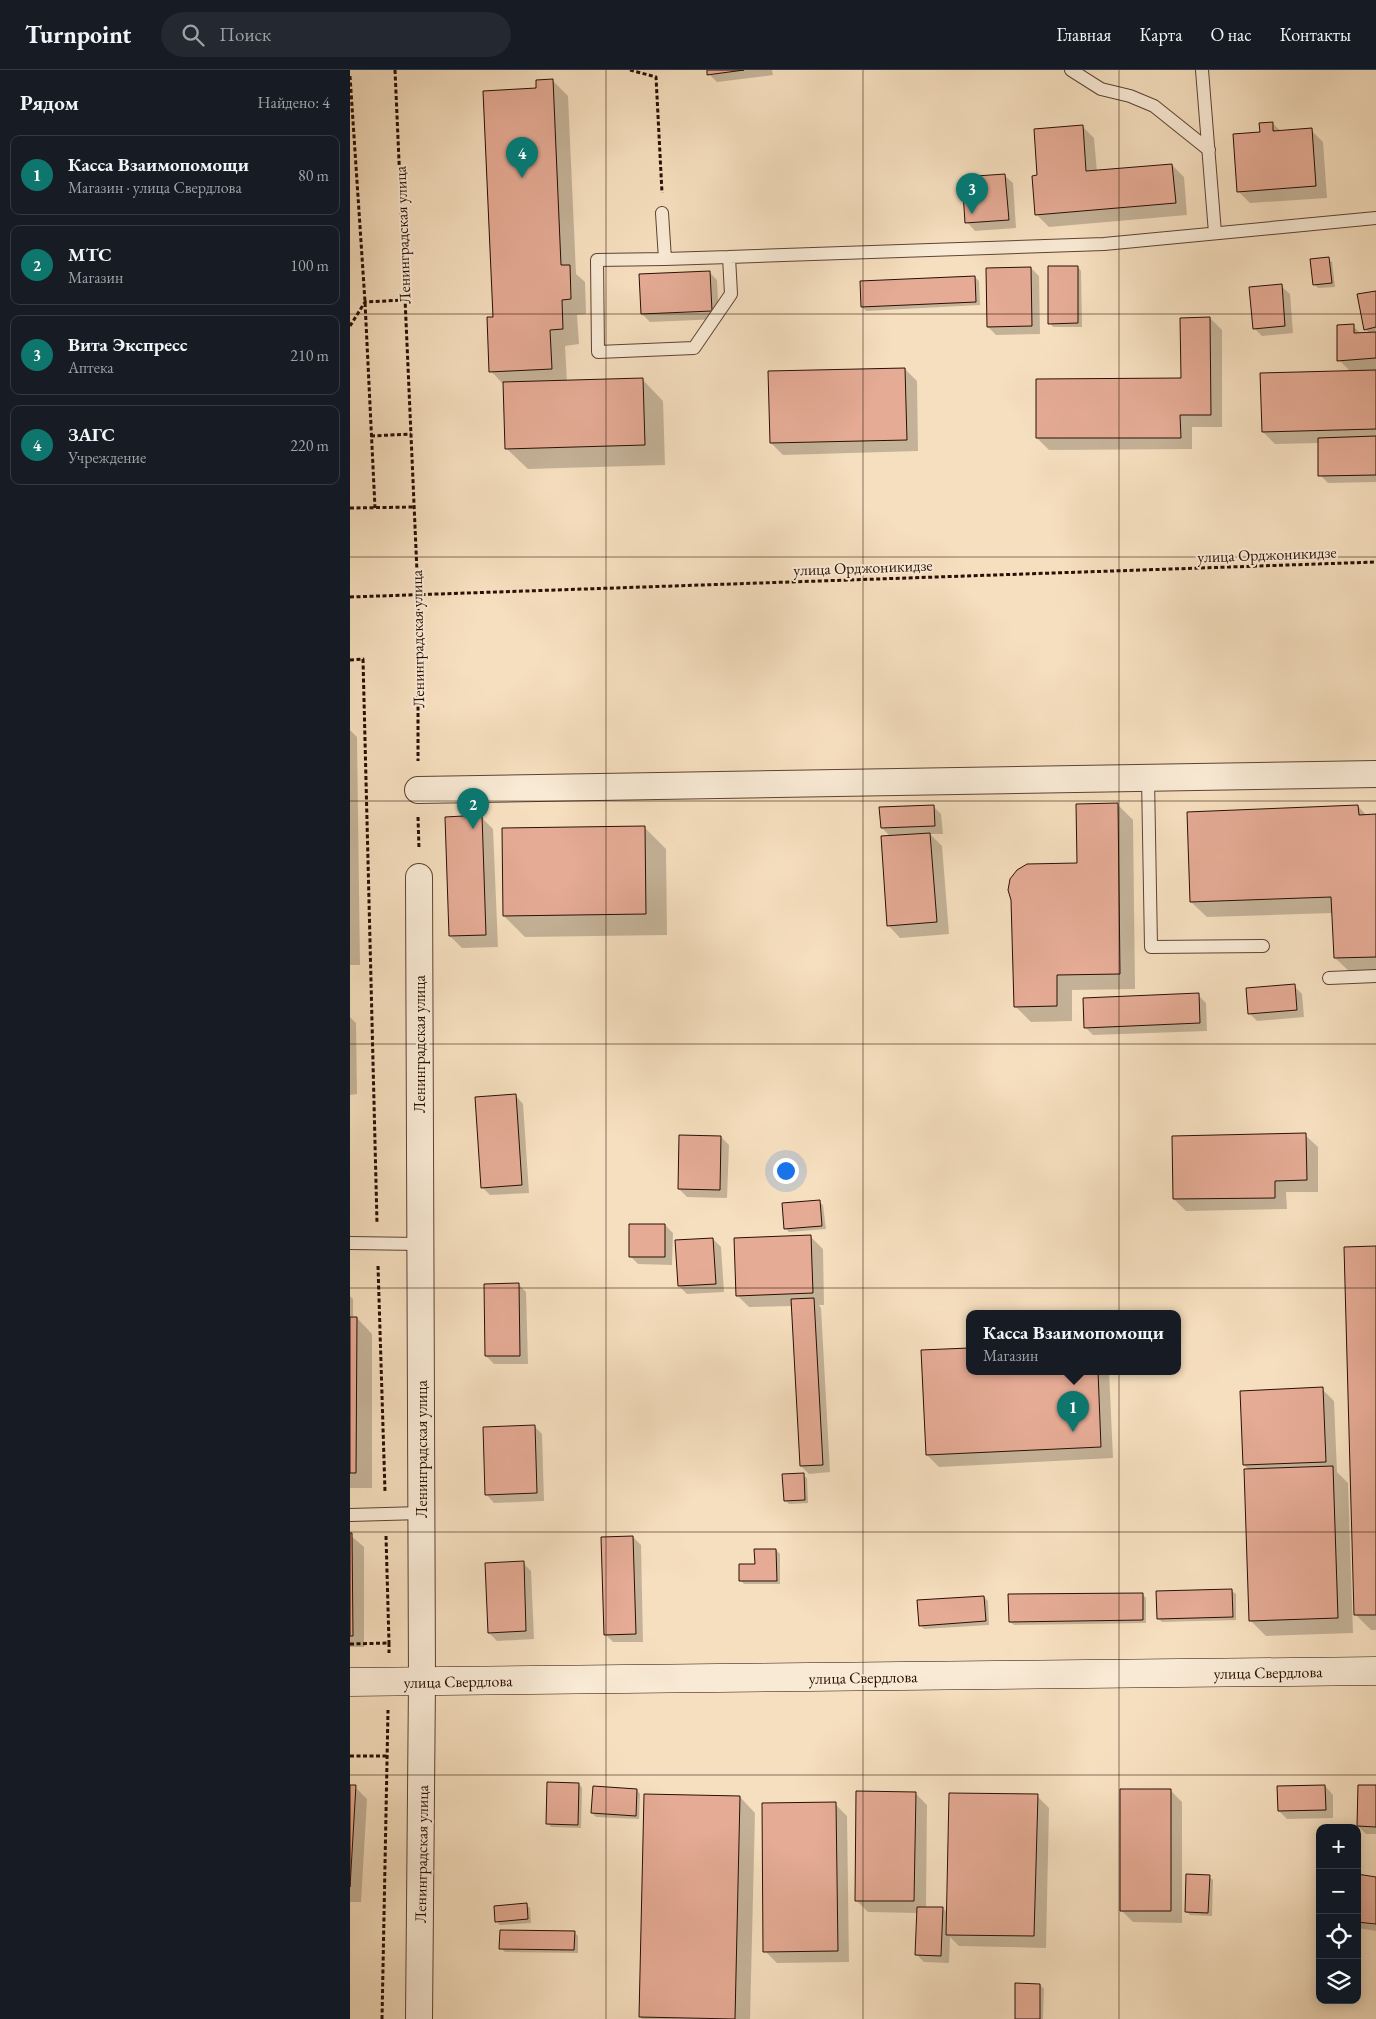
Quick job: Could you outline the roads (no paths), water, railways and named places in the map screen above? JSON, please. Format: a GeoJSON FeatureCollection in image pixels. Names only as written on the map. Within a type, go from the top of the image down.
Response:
{"type":"FeatureCollection","features":[{"type":"Feature","properties":{"kind":"street"},"geometry":{"type":"LineString","coordinates":[[418,790],[1376,774]]}},
{"type":"Feature","properties":{"kind":"street","name":"Ленинградская улица"},"geometry":{"type":"LineString","coordinates":[[419,877],[422,1681],[419,2019]]}},
{"type":"Feature","properties":{"kind":"street","name":"улица Свердлова"},"geometry":{"type":"LineString","coordinates":[[350,1682],[1376,1671]]}},
{"type":"Feature","properties":{"kind":"lane"},"geometry":{"type":"LineString","coordinates":[[1071,70],[1101,89],[1130,96],[1154,106],[1209,150]]}},
{"type":"Feature","properties":{"kind":"lane"},"geometry":{"type":"LineString","coordinates":[[1202,70],[1215,233]]}},
{"type":"Feature","properties":{"kind":"lane"},"geometry":{"type":"LineString","coordinates":[[662,213],[665,259]]}},
{"type":"Feature","properties":{"kind":"lane"},"geometry":{"type":"LineString","coordinates":[[729,257],[731,294],[694,348],[598,352],[597,260],[1104,244],[1376,218]]}},
{"type":"Feature","properties":{"kind":"lane"},"geometry":{"type":"LineString","coordinates":[[1148,778],[1151,947],[1263,946]]}},
{"type":"Feature","properties":{"kind":"lane"},"geometry":{"type":"LineString","coordinates":[[1328,978],[1376,976]]}},
{"type":"Feature","properties":{"kind":"lane"},"geometry":{"type":"LineString","coordinates":[[350,1243],[420,1244]]}},
{"type":"Feature","properties":{"kind":"lane"},"geometry":{"type":"LineString","coordinates":[[350,1515],[421,1514]]}},
{"type":"Feature","properties":{"kind":"place","name":"ЗАГС"},"geometry":{"type":"Point","coordinates":[522,178]}},
{"type":"Feature","properties":{"kind":"place","name":"Вита Экспресс"},"geometry":{"type":"Point","coordinates":[972,214]}},
{"type":"Feature","properties":{"kind":"place","name":"МТС"},"geometry":{"type":"Point","coordinates":[473,829]}},
{"type":"Feature","properties":{"kind":"place","name":"Касса Взаимопомощи"},"geometry":{"type":"Point","coordinates":[1073,1432]}}]}
